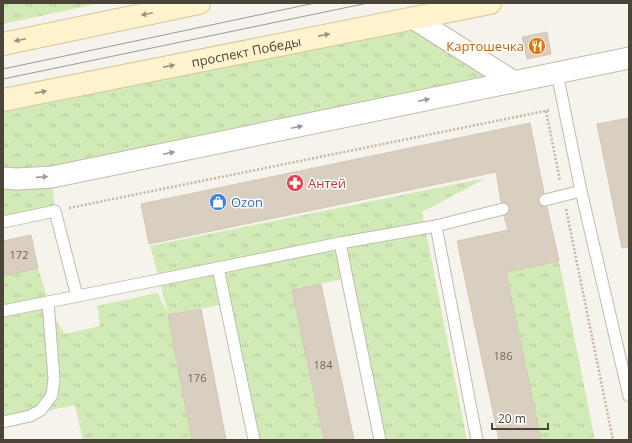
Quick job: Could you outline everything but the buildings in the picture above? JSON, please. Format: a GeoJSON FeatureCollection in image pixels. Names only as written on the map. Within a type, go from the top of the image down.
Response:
{"type":"FeatureCollection","features":[{"type":"Feature","properties":{"kind":"main road"},"geometry":{"type":"LineString","coordinates":[[3,44],[199,3]]}},
{"type":"Feature","properties":{"kind":"main road","name":"проспект Победы"},"geometry":{"type":"LineString","coordinates":[[3,100],[490,3]]}},
{"type":"Feature","properties":{"kind":"street"},"geometry":{"type":"LineString","coordinates":[[413,18],[514,82]]}},
{"type":"Feature","properties":{"kind":"street"},"geometry":{"type":"LineString","coordinates":[[3,178],[17,179],[52,177],[629,58]]}},
{"type":"Feature","properties":{"kind":"lane"},"geometry":{"type":"LineString","coordinates":[[557,73],[581,191],[629,396]]}},
{"type":"Feature","properties":{"kind":"lane"},"geometry":{"type":"LineString","coordinates":[[545,200],[581,191]]}},
{"type":"Feature","properties":{"kind":"lane"},"geometry":{"type":"LineString","coordinates":[[3,311],[340,243],[436,226],[503,210]]}},
{"type":"Feature","properties":{"kind":"lane"},"geometry":{"type":"LineString","coordinates":[[3,222],[55,211],[77,296]]}},
{"type":"Feature","properties":{"kind":"lane"},"geometry":{"type":"LineString","coordinates":[[436,226],[476,440]]}},
{"type":"Feature","properties":{"kind":"lane"},"geometry":{"type":"LineString","coordinates":[[340,243],[380,440]]}},
{"type":"Feature","properties":{"kind":"lane"},"geometry":{"type":"LineString","coordinates":[[218,268],[254,440]]}},
{"type":"Feature","properties":{"kind":"lane"},"geometry":{"type":"LineString","coordinates":[[3,422],[30,416],[41,410],[52,395],[54,379],[48,302]]}},
{"type":"Feature","properties":{"kind":"path"},"geometry":{"type":"LineString","coordinates":[[55,211],[546,111],[613,440]]}},
{"type":"Feature","properties":{"kind":"green space"},"geometry":{"type":"Polygon","coordinates":[[[3,3],[101,3],[3,24],[3,3]]]}},
{"type":"Feature","properties":{"kind":"green space"},"geometry":{"type":"Polygon","coordinates":[[[413,18],[514,82],[52,177],[55,211],[3,222],[3,100],[413,18]]]}},
{"type":"Feature","properties":{"kind":"green space"},"geometry":{"type":"Polygon","coordinates":[[[486,178],[422,212],[467,440],[383,440],[351,277],[292,290],[324,440],[257,440],[228,303],[169,315],[192,440],[83,440],[75,405],[3,420],[3,276],[38,268],[52,314],[65,334],[100,326],[97,306],[157,293],[168,313],[150,246],[486,178]]]}},
{"type":"Feature","properties":{"kind":"green space"},"geometry":{"type":"Polygon","coordinates":[[[559,261],[595,440],[541,440],[506,272],[559,261]]]}},
{"type":"Feature","properties":{"kind":"tram line"},"geometry":{"type":"LineString","coordinates":[[3,69],[315,3]]}},
{"type":"Feature","properties":{"kind":"tram line"},"geometry":{"type":"LineString","coordinates":[[3,79],[368,3]]}},
{"type":"Feature","properties":{"kind":"place","name":"Картошечка"},"geometry":{"type":"Point","coordinates":[537,46]}},
{"type":"Feature","properties":{"kind":"place","name":"Антей"},"geometry":{"type":"Point","coordinates":[295,183]}},
{"type":"Feature","properties":{"kind":"place","name":"Ozon"},"geometry":{"type":"Point","coordinates":[218,202]}}]}
